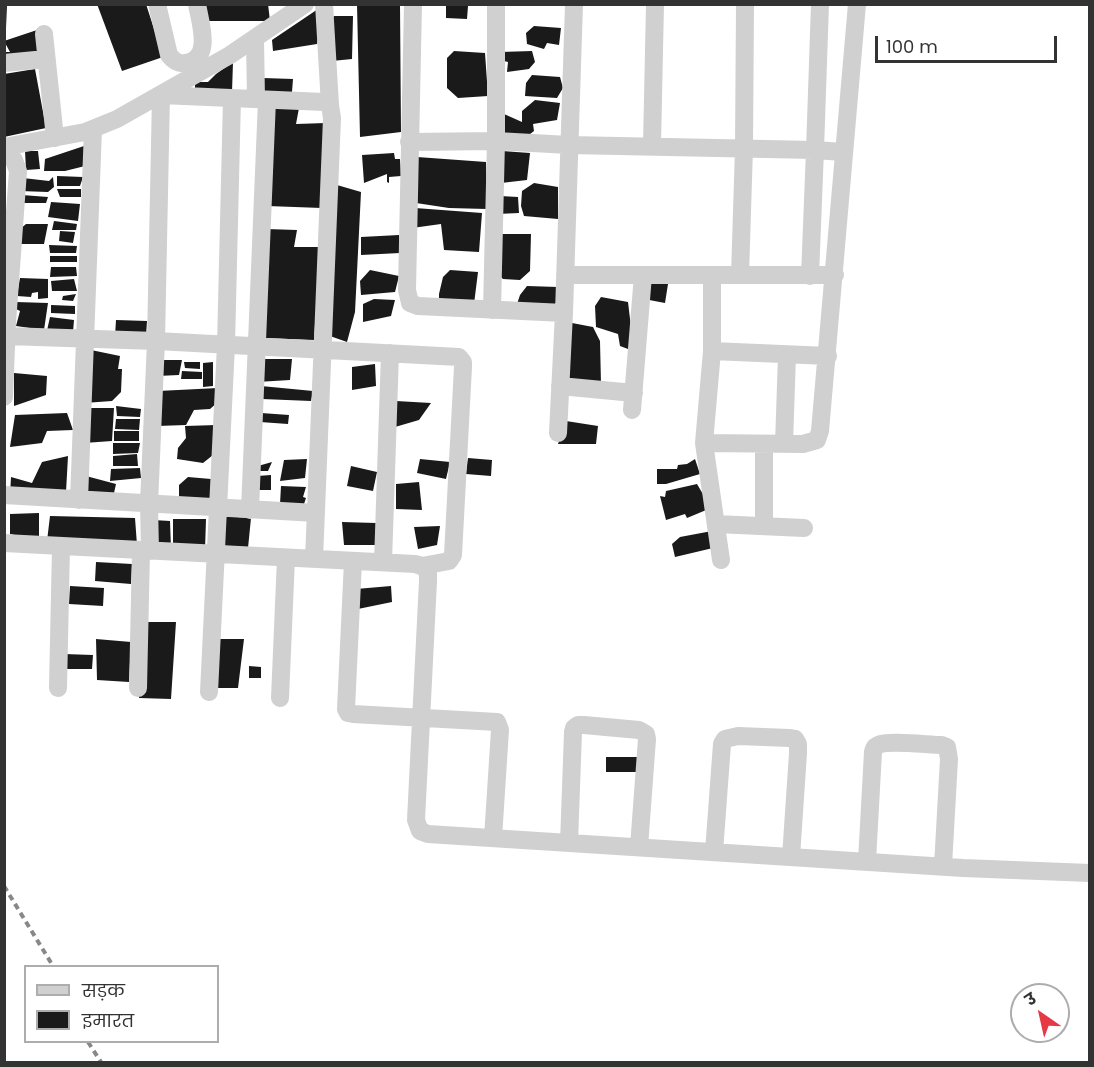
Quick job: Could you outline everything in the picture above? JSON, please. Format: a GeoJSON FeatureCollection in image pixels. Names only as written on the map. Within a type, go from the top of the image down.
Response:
{"type":"FeatureCollection","features":[{"type":"Feature","properties":{"kind":"street"},"geometry":{"type":"LineString","coordinates":[[157,4],[169,55],[173,61],[179,63],[195,60],[202,51],[197,4]]}},
{"type":"Feature","properties":{"kind":"street"},"geometry":{"type":"LineString","coordinates":[[4,149],[93,129],[128,114],[255,39],[305,4]]}},
{"type":"Feature","properties":{"kind":"street"},"geometry":{"type":"LineString","coordinates":[[314,559],[332,118],[324,4]]}},
{"type":"Feature","properties":{"kind":"street"},"geometry":{"type":"LineString","coordinates":[[413,4],[407,290],[410,303],[418,306],[564,313]]}},
{"type":"Feature","properties":{"kind":"street"},"geometry":{"type":"LineString","coordinates":[[492,310],[496,4]]}},
{"type":"Feature","properties":{"kind":"street"},"geometry":{"type":"LineString","coordinates":[[558,433],[566,275],[574,4]]}},
{"type":"Feature","properties":{"kind":"street"},"geometry":{"type":"LineString","coordinates":[[652,145],[656,4]]}},
{"type":"Feature","properties":{"kind":"street"},"geometry":{"type":"LineString","coordinates":[[740,275],[745,4]]}},
{"type":"Feature","properties":{"kind":"street"},"geometry":{"type":"LineString","coordinates":[[810,276],[820,4]]}},
{"type":"Feature","properties":{"kind":"street"},"geometry":{"type":"LineString","coordinates":[[704,443],[803,444],[817,440],[820,431],[828,356],[843,152],[857,4]]}},
{"type":"Feature","properties":{"kind":"street"},"geometry":{"type":"LineString","coordinates":[[44,34],[55,138]]}},
{"type":"Feature","properties":{"kind":"street"},"geometry":{"type":"LineString","coordinates":[[250,510],[258,346],[262,100],[255,39]]}},
{"type":"Feature","properties":{"kind":"street"},"geometry":{"type":"LineString","coordinates":[[4,63],[46,59]]}},
{"type":"Feature","properties":{"kind":"street"},"geometry":{"type":"LineString","coordinates":[[161,96],[324,102],[330,105]]}},
{"type":"Feature","properties":{"kind":"street"},"geometry":{"type":"LineString","coordinates":[[138,688],[156,341],[161,96]]}},
{"type":"Feature","properties":{"kind":"street"},"geometry":{"type":"LineString","coordinates":[[208,692],[225,345],[232,98]]}},
{"type":"Feature","properties":{"kind":"street"},"geometry":{"type":"LineString","coordinates":[[79,500],[93,129]]}},
{"type":"Feature","properties":{"kind":"street"},"geometry":{"type":"LineString","coordinates":[[410,142],[496,141],[843,152]]}},
{"type":"Feature","properties":{"kind":"street"},"geometry":{"type":"LineString","coordinates":[[4,149],[14,160],[18,171],[9,246],[4,397]]}},
{"type":"Feature","properties":{"kind":"street"},"geometry":{"type":"LineString","coordinates":[[566,275],[835,275]]}},
{"type":"Feature","properties":{"kind":"street"},"geometry":{"type":"LineString","coordinates":[[560,386],[633,401],[643,275]]}},
{"type":"Feature","properties":{"kind":"street"},"geometry":{"type":"LineString","coordinates":[[712,275],[712,351],[704,443],[721,560]]}},
{"type":"Feature","properties":{"kind":"street"},"geometry":{"type":"LineString","coordinates":[[4,543],[383,562],[422,566],[449,561],[453,555],[463,362],[459,357],[452,356],[7,336]]}},
{"type":"Feature","properties":{"kind":"street"},"geometry":{"type":"LineString","coordinates":[[712,351],[828,356]]}},
{"type":"Feature","properties":{"kind":"street"},"geometry":{"type":"LineString","coordinates":[[383,562],[390,353]]}},
{"type":"Feature","properties":{"kind":"street"},"geometry":{"type":"LineString","coordinates":[[784,444],[787,355]]}},
{"type":"Feature","properties":{"kind":"street"},"geometry":{"type":"LineString","coordinates":[[764,444],[764,526]]}},
{"type":"Feature","properties":{"kind":"street"},"geometry":{"type":"LineString","coordinates":[[4,495],[316,513]]}},
{"type":"Feature","properties":{"kind":"street"},"geometry":{"type":"LineString","coordinates":[[716,524],[804,528]]}},
{"type":"Feature","properties":{"kind":"street"},"geometry":{"type":"LineString","coordinates":[[58,688],[61,547]]}},
{"type":"Feature","properties":{"kind":"street"},"geometry":{"type":"LineString","coordinates":[[280,698],[286,558]]}},
{"type":"Feature","properties":{"kind":"street"},"geometry":{"type":"LineString","coordinates":[[353,561],[346,709],[348,713],[491,721],[500,725],[493,838]]}},
{"type":"Feature","properties":{"kind":"street"},"geometry":{"type":"LineString","coordinates":[[422,566],[428,572],[428,581],[417,827],[420,831],[428,834],[791,857],[1089,873]]}},
{"type":"Feature","properties":{"kind":"street"},"geometry":{"type":"LineString","coordinates":[[569,843],[573,732],[578,725],[585,725],[639,730],[646,734],[639,847]]}},
{"type":"Feature","properties":{"kind":"street"},"geometry":{"type":"LineString","coordinates":[[714,852],[722,744],[725,739],[738,735],[789,738],[795,739],[798,744],[791,857]]}},
{"type":"Feature","properties":{"kind":"street"},"geometry":{"type":"LineString","coordinates":[[867,861],[875,747],[889,743],[942,745],[947,747],[949,759],[943,866]]}},
{"type":"Feature","properties":{"kind":"building"},"geometry":{"type":"Polygon","coordinates":[[[97,4],[146,4],[163,57],[122,71],[97,4]]]}},
{"type":"Feature","properties":{"kind":"building"},"geometry":{"type":"Polygon","coordinates":[[[203,4],[268,4],[270,21],[205,21],[203,4]]]}},
{"type":"Feature","properties":{"kind":"building"},"geometry":{"type":"Polygon","coordinates":[[[357,4],[400,4],[401,132],[360,137],[357,4]]]}},
{"type":"Feature","properties":{"kind":"building"},"geometry":{"type":"Polygon","coordinates":[[[7,5],[6,28],[4,28],[4,6],[7,5]]]}},
{"type":"Feature","properties":{"kind":"building"},"geometry":{"type":"Polygon","coordinates":[[[446,6],[468,6],[467,19],[446,18],[446,6]]]}},
{"type":"Feature","properties":{"kind":"building"},"geometry":{"type":"Polygon","coordinates":[[[318,9],[317,44],[273,51],[272,40],[318,9]]]}},
{"type":"Feature","properties":{"kind":"building"},"geometry":{"type":"Polygon","coordinates":[[[334,16],[353,16],[352,59],[332,61],[330,22],[334,16]]]}},
{"type":"Feature","properties":{"kind":"building"},"geometry":{"type":"Polygon","coordinates":[[[534,26],[561,28],[559,45],[547,43],[544,49],[527,44],[526,33],[534,26]]]}},
{"type":"Feature","properties":{"kind":"building"},"geometry":{"type":"Polygon","coordinates":[[[40,29],[38,55],[4,60],[4,52],[10,52],[4,41],[40,29]]]}},
{"type":"Feature","properties":{"kind":"building"},"geometry":{"type":"Polygon","coordinates":[[[454,51],[485,53],[488,96],[458,98],[447,88],[447,58],[454,51]]]}},
{"type":"Feature","properties":{"kind":"building"},"geometry":{"type":"Polygon","coordinates":[[[532,51],[535,62],[529,69],[507,72],[508,62],[496,59],[500,52],[532,51]]]}},
{"type":"Feature","properties":{"kind":"building"},"geometry":{"type":"Polygon","coordinates":[[[233,62],[232,92],[195,96],[195,82],[208,82],[233,62]]]}},
{"type":"Feature","properties":{"kind":"building"},"geometry":{"type":"Polygon","coordinates":[[[35,69],[46,128],[4,137],[4,74],[35,69]]]}},
{"type":"Feature","properties":{"kind":"building"},"geometry":{"type":"Polygon","coordinates":[[[532,75],[560,77],[563,88],[557,98],[525,96],[526,83],[532,75]]]}},
{"type":"Feature","properties":{"kind":"building"},"geometry":{"type":"Polygon","coordinates":[[[263,78],[293,79],[292,92],[261,97],[263,78]]]}},
{"type":"Feature","properties":{"kind":"building"},"geometry":{"type":"Polygon","coordinates":[[[535,100],[560,103],[557,120],[533,124],[534,131],[525,138],[497,140],[504,114],[522,122],[522,111],[535,100]]]}},
{"type":"Feature","properties":{"kind":"building"},"geometry":{"type":"Polygon","coordinates":[[[271,108],[299,108],[296,124],[326,123],[322,208],[267,206],[271,108]]]}},
{"type":"Feature","properties":{"kind":"building"},"geometry":{"type":"Polygon","coordinates":[[[87,145],[85,166],[65,171],[44,171],[45,159],[87,145]]]}},
{"type":"Feature","properties":{"kind":"building"},"geometry":{"type":"Polygon","coordinates":[[[25,151],[38,151],[40,169],[26,170],[25,151]]]}},
{"type":"Feature","properties":{"kind":"building"},"geometry":{"type":"Polygon","coordinates":[[[502,151],[530,153],[527,180],[501,183],[502,151]]]}},
{"type":"Feature","properties":{"kind":"building"},"geometry":{"type":"Polygon","coordinates":[[[394,153],[395,159],[400,159],[401,176],[389,177],[389,183],[387,174],[364,183],[362,155],[394,153]]]}},
{"type":"Feature","properties":{"kind":"building"},"geometry":{"type":"Polygon","coordinates":[[[417,157],[486,162],[487,209],[449,208],[416,203],[417,157]]]}},
{"type":"Feature","properties":{"kind":"building"},"geometry":{"type":"Polygon","coordinates":[[[57,176],[83,177],[80,186],[57,186],[57,176]]]}},
{"type":"Feature","properties":{"kind":"building"},"geometry":{"type":"Polygon","coordinates":[[[53,177],[54,187],[48,192],[20,191],[23,178],[49,181],[53,177]]]}},
{"type":"Feature","properties":{"kind":"building"},"geometry":{"type":"Polygon","coordinates":[[[534,183],[558,187],[558,219],[524,216],[521,206],[522,191],[534,183]]]}},
{"type":"Feature","properties":{"kind":"building"},"geometry":{"type":"Polygon","coordinates":[[[337,185],[361,192],[355,312],[347,342],[330,336],[337,185]]]}},
{"type":"Feature","properties":{"kind":"building"},"geometry":{"type":"Polygon","coordinates":[[[57,189],[81,189],[81,197],[60,197],[57,189]]]}},
{"type":"Feature","properties":{"kind":"building"},"geometry":{"type":"Polygon","coordinates":[[[22,195],[48,197],[46,203],[22,203],[22,195]]]}},
{"type":"Feature","properties":{"kind":"building"},"geometry":{"type":"Polygon","coordinates":[[[500,196],[518,197],[519,213],[497,214],[500,196]]]}},
{"type":"Feature","properties":{"kind":"building"},"geometry":{"type":"Polygon","coordinates":[[[51,202],[80,204],[78,221],[48,217],[51,202]]]}},
{"type":"Feature","properties":{"kind":"building"},"geometry":{"type":"Polygon","coordinates":[[[415,208],[482,213],[479,252],[444,250],[441,224],[412,228],[415,208]]]}},
{"type":"Feature","properties":{"kind":"building"},"geometry":{"type":"Polygon","coordinates":[[[54,221],[77,224],[76,230],[52,230],[54,221]]]}},
{"type":"Feature","properties":{"kind":"building"},"geometry":{"type":"Polygon","coordinates":[[[26,224],[48,224],[44,244],[19,244],[19,230],[26,224]]]}},
{"type":"Feature","properties":{"kind":"building"},"geometry":{"type":"Polygon","coordinates":[[[266,229],[297,230],[294,247],[320,247],[314,340],[263,338],[266,229]]]}},
{"type":"Feature","properties":{"kind":"building"},"geometry":{"type":"Polygon","coordinates":[[[60,231],[75,232],[73,243],[59,241],[60,231]]]}},
{"type":"Feature","properties":{"kind":"building"},"geometry":{"type":"Polygon","coordinates":[[[497,234],[531,234],[530,271],[520,280],[503,279],[498,274],[497,234]]]}},
{"type":"Feature","properties":{"kind":"building"},"geometry":{"type":"Polygon","coordinates":[[[399,235],[400,253],[361,255],[361,237],[399,235]]]}},
{"type":"Feature","properties":{"kind":"building"},"geometry":{"type":"Polygon","coordinates":[[[49,245],[77,246],[76,253],[50,253],[49,245]]]}},
{"type":"Feature","properties":{"kind":"building"},"geometry":{"type":"Polygon","coordinates":[[[50,256],[77,256],[77,262],[50,262],[50,256]]]}},
{"type":"Feature","properties":{"kind":"building"},"geometry":{"type":"Polygon","coordinates":[[[51,267],[76,267],[77,276],[50,277],[51,267]]]}},
{"type":"Feature","properties":{"kind":"building"},"geometry":{"type":"Polygon","coordinates":[[[370,270],[399,276],[395,292],[361,295],[360,281],[370,270]]]}},
{"type":"Feature","properties":{"kind":"building"},"geometry":{"type":"Polygon","coordinates":[[[450,270],[478,272],[474,304],[439,303],[443,277],[450,270]]]}},
{"type":"Feature","properties":{"kind":"building"},"geometry":{"type":"Polygon","coordinates":[[[20,278],[48,279],[48,298],[38,299],[38,292],[32,293],[31,297],[17,296],[20,278]]]}},
{"type":"Feature","properties":{"kind":"building"},"geometry":{"type":"Polygon","coordinates":[[[74,279],[77,291],[52,291],[51,281],[74,279]]]}},
{"type":"Feature","properties":{"kind":"building"},"geometry":{"type":"Polygon","coordinates":[[[651,282],[668,284],[665,303],[644,299],[651,282]]]}},
{"type":"Feature","properties":{"kind":"building"},"geometry":{"type":"Polygon","coordinates":[[[527,286],[558,287],[556,309],[516,307],[520,295],[527,286]]]}},
{"type":"Feature","properties":{"kind":"building"},"geometry":{"type":"Polygon","coordinates":[[[76,294],[73,301],[62,300],[63,296],[76,294]]]}},
{"type":"Feature","properties":{"kind":"building"},"geometry":{"type":"Polygon","coordinates":[[[601,297],[628,302],[633,344],[628,349],[620,346],[618,334],[596,327],[595,306],[601,297]]]}},
{"type":"Feature","properties":{"kind":"building"},"geometry":{"type":"Polygon","coordinates":[[[374,299],[395,300],[391,316],[363,322],[363,304],[374,299]]]}},
{"type":"Feature","properties":{"kind":"building"},"geometry":{"type":"Polygon","coordinates":[[[16,302],[48,303],[44,330],[16,326],[20,311],[16,309],[16,302]]]}},
{"type":"Feature","properties":{"kind":"building"},"geometry":{"type":"Polygon","coordinates":[[[51,305],[75,306],[75,314],[51,313],[51,305]]]}},
{"type":"Feature","properties":{"kind":"building"},"geometry":{"type":"Polygon","coordinates":[[[50,317],[74,320],[73,332],[46,335],[50,317]]]}},
{"type":"Feature","properties":{"kind":"building"},"geometry":{"type":"Polygon","coordinates":[[[116,320],[147,321],[146,336],[115,336],[116,320]]]}},
{"type":"Feature","properties":{"kind":"building"},"geometry":{"type":"Polygon","coordinates":[[[572,323],[593,327],[600,341],[601,384],[563,384],[572,323]]]}},
{"type":"Feature","properties":{"kind":"building"},"geometry":{"type":"Polygon","coordinates":[[[91,350],[120,356],[118,369],[122,369],[121,392],[112,401],[84,403],[91,350]]]}},
{"type":"Feature","properties":{"kind":"building"},"geometry":{"type":"Polygon","coordinates":[[[258,359],[292,359],[290,380],[257,382],[258,359]]]}},
{"type":"Feature","properties":{"kind":"building"},"geometry":{"type":"Polygon","coordinates":[[[157,360],[182,360],[179,375],[157,376],[157,360]]]}},
{"type":"Feature","properties":{"kind":"building"},"geometry":{"type":"Polygon","coordinates":[[[184,362],[200,362],[200,369],[185,368],[184,362]]]}},
{"type":"Feature","properties":{"kind":"building"},"geometry":{"type":"Polygon","coordinates":[[[213,362],[213,386],[203,387],[203,363],[213,362]]]}},
{"type":"Feature","properties":{"kind":"building"},"geometry":{"type":"Polygon","coordinates":[[[375,364],[376,386],[352,390],[352,367],[375,364]]]}},
{"type":"Feature","properties":{"kind":"building"},"geometry":{"type":"Polygon","coordinates":[[[182,371],[202,372],[202,379],[181,379],[182,371]]]}},
{"type":"Feature","properties":{"kind":"building"},"geometry":{"type":"Polygon","coordinates":[[[14,373],[47,376],[46,395],[14,406],[14,373]]]}},
{"type":"Feature","properties":{"kind":"building"},"geometry":{"type":"Polygon","coordinates":[[[261,386],[313,391],[311,401],[262,399],[261,386]]]}},
{"type":"Feature","properties":{"kind":"building"},"geometry":{"type":"Polygon","coordinates":[[[218,388],[218,402],[210,409],[194,410],[186,425],[157,426],[158,391],[218,388]]]}},
{"type":"Feature","properties":{"kind":"building"},"geometry":{"type":"Polygon","coordinates":[[[396,401],[431,403],[419,420],[395,427],[396,401]]]}},
{"type":"Feature","properties":{"kind":"building"},"geometry":{"type":"Polygon","coordinates":[[[116,406],[141,409],[140,417],[117,416],[116,406]]]}},
{"type":"Feature","properties":{"kind":"building"},"geometry":{"type":"Polygon","coordinates":[[[90,408],[114,408],[112,441],[84,443],[90,408]]]}},
{"type":"Feature","properties":{"kind":"building"},"geometry":{"type":"Polygon","coordinates":[[[67,413],[73,430],[47,431],[42,443],[10,447],[15,415],[67,413]]]}},
{"type":"Feature","properties":{"kind":"building"},"geometry":{"type":"Polygon","coordinates":[[[261,413],[289,415],[288,424],[260,422],[261,413]]]}},
{"type":"Feature","properties":{"kind":"building"},"geometry":{"type":"Polygon","coordinates":[[[116,419],[140,419],[139,430],[115,429],[116,419]]]}},
{"type":"Feature","properties":{"kind":"building"},"geometry":{"type":"Polygon","coordinates":[[[566,421],[598,426],[596,444],[558,444],[566,421]]]}},
{"type":"Feature","properties":{"kind":"building"},"geometry":{"type":"Polygon","coordinates":[[[217,425],[218,451],[203,463],[177,459],[178,448],[186,438],[185,426],[217,425]]]}},
{"type":"Feature","properties":{"kind":"building"},"geometry":{"type":"Polygon","coordinates":[[[114,431],[139,431],[139,441],[114,441],[114,431]]]}},
{"type":"Feature","properties":{"kind":"building"},"geometry":{"type":"Polygon","coordinates":[[[113,443],[140,443],[138,453],[113,454],[113,443]]]}},
{"type":"Feature","properties":{"kind":"building"},"geometry":{"type":"Polygon","coordinates":[[[137,454],[138,466],[113,466],[113,456],[137,454]]]}},
{"type":"Feature","properties":{"kind":"building"},"geometry":{"type":"Polygon","coordinates":[[[68,456],[66,492],[10,496],[11,477],[32,483],[42,462],[68,456]]]}},
{"type":"Feature","properties":{"kind":"building"},"geometry":{"type":"Polygon","coordinates":[[[468,458],[492,460],[491,476],[466,474],[468,458]]]}},
{"type":"Feature","properties":{"kind":"building"},"geometry":{"type":"Polygon","coordinates":[[[307,459],[305,478],[280,481],[284,460],[307,459]]]}},
{"type":"Feature","properties":{"kind":"building"},"geometry":{"type":"Polygon","coordinates":[[[420,459],[450,462],[446,479],[417,473],[420,459]]]}},
{"type":"Feature","properties":{"kind":"building"},"geometry":{"type":"Polygon","coordinates":[[[695,459],[700,474],[666,484],[657,484],[657,469],[677,469],[678,465],[687,464],[695,459]]]}},
{"type":"Feature","properties":{"kind":"building"},"geometry":{"type":"Polygon","coordinates":[[[272,462],[268,471],[258,471],[258,466],[272,462]]]}},
{"type":"Feature","properties":{"kind":"building"},"geometry":{"type":"Polygon","coordinates":[[[351,466],[377,472],[373,491],[347,486],[351,466]]]}},
{"type":"Feature","properties":{"kind":"building"},"geometry":{"type":"Polygon","coordinates":[[[140,468],[141,478],[110,481],[111,469],[140,468]]]}},
{"type":"Feature","properties":{"kind":"building"},"geometry":{"type":"Polygon","coordinates":[[[271,475],[271,490],[256,490],[257,476],[271,475]]]}},
{"type":"Feature","properties":{"kind":"building"},"geometry":{"type":"Polygon","coordinates":[[[86,476],[116,484],[114,493],[84,497],[86,476]]]}},
{"type":"Feature","properties":{"kind":"building"},"geometry":{"type":"Polygon","coordinates":[[[188,477],[211,479],[212,502],[179,501],[179,485],[188,477]]]}},
{"type":"Feature","properties":{"kind":"building"},"geometry":{"type":"Polygon","coordinates":[[[419,482],[422,510],[396,509],[396,484],[419,482]]]}},
{"type":"Feature","properties":{"kind":"building"},"geometry":{"type":"Polygon","coordinates":[[[697,484],[711,508],[687,518],[685,514],[666,520],[660,496],[665,497],[666,491],[697,484]]]}},
{"type":"Feature","properties":{"kind":"building"},"geometry":{"type":"Polygon","coordinates":[[[281,486],[306,487],[303,497],[306,498],[304,504],[280,504],[281,486]]]}},
{"type":"Feature","properties":{"kind":"building"},"geometry":{"type":"Polygon","coordinates":[[[39,513],[39,540],[10,534],[10,514],[39,513]]]}},
{"type":"Feature","properties":{"kind":"building"},"geometry":{"type":"Polygon","coordinates":[[[50,516],[135,518],[137,545],[47,541],[50,516]]]}},
{"type":"Feature","properties":{"kind":"building"},"geometry":{"type":"Polygon","coordinates":[[[223,516],[251,518],[248,548],[220,545],[223,516]]]}},
{"type":"Feature","properties":{"kind":"building"},"geometry":{"type":"Polygon","coordinates":[[[173,519],[206,519],[205,550],[173,549],[173,519]]]}},
{"type":"Feature","properties":{"kind":"building"},"geometry":{"type":"Polygon","coordinates":[[[153,520],[170,521],[171,548],[152,547],[153,520]]]}},
{"type":"Feature","properties":{"kind":"building"},"geometry":{"type":"Polygon","coordinates":[[[342,522],[376,523],[376,545],[344,545],[342,522]]]}},
{"type":"Feature","properties":{"kind":"building"},"geometry":{"type":"Polygon","coordinates":[[[440,526],[437,545],[418,549],[414,527],[440,526]]]}},
{"type":"Feature","properties":{"kind":"building"},"geometry":{"type":"Polygon","coordinates":[[[712,531],[713,548],[675,557],[672,544],[680,537],[712,531]]]}},
{"type":"Feature","properties":{"kind":"building"},"geometry":{"type":"Polygon","coordinates":[[[96,562],[132,564],[131,584],[95,581],[96,562]]]}},
{"type":"Feature","properties":{"kind":"building"},"geometry":{"type":"Polygon","coordinates":[[[70,586],[104,588],[103,606],[69,604],[70,586]]]}},
{"type":"Feature","properties":{"kind":"building"},"geometry":{"type":"Polygon","coordinates":[[[391,586],[392,602],[353,610],[356,589],[391,586]]]}},
{"type":"Feature","properties":{"kind":"building"},"geometry":{"type":"Polygon","coordinates":[[[143,622],[176,622],[171,699],[139,698],[143,622]]]}},
{"type":"Feature","properties":{"kind":"building"},"geometry":{"type":"Polygon","coordinates":[[[96,639],[131,642],[129,682],[97,680],[96,639]]]}},
{"type":"Feature","properties":{"kind":"building"},"geometry":{"type":"Polygon","coordinates":[[[218,639],[244,639],[238,688],[217,688],[218,639]]]}},
{"type":"Feature","properties":{"kind":"building"},"geometry":{"type":"Polygon","coordinates":[[[64,654],[93,655],[92,669],[63,669],[64,654]]]}},
{"type":"Feature","properties":{"kind":"building"},"geometry":{"type":"Polygon","coordinates":[[[249,666],[261,667],[261,678],[249,678],[249,666]]]}},
{"type":"Feature","properties":{"kind":"building"},"geometry":{"type":"Polygon","coordinates":[[[606,757],[640,757],[640,772],[606,772],[606,757]]]}},
{"type":"Feature","properties":{"kind":"railway"},"geometry":{"type":"LineString","coordinates":[[4,886],[52,965]]}},
{"type":"Feature","properties":{"kind":"railway"},"geometry":{"type":"LineString","coordinates":[[89,1043],[101,1062]]}}]}
